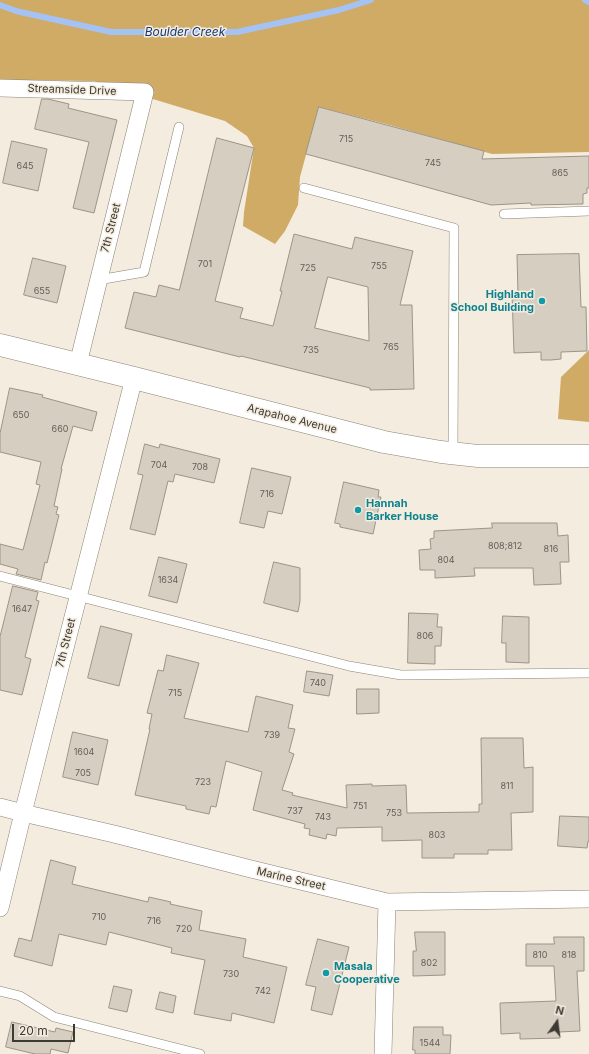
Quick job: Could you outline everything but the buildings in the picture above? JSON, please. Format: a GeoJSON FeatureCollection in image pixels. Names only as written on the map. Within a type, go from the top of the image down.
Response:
{"type":"FeatureCollection","features":[{"type":"Feature","properties":{"kind":"street","name":"Streamside Drive"},"geometry":{"type":"LineString","coordinates":[[0,88],[145,92]]}},
{"type":"Feature","properties":{"kind":"street","name":"7th Street"},"geometry":{"type":"LineString","coordinates":[[78,364],[145,92]]}},
{"type":"Feature","properties":{"kind":"street","name":"Arapahoe Avenue"},"geometry":{"type":"LineString","coordinates":[[0,345],[384,442],[453,454],[478,456],[589,456]]}},
{"type":"Feature","properties":{"kind":"street","name":"7th Street"},"geometry":{"type":"LineString","coordinates":[[0,908],[134,378]]}},
{"type":"Feature","properties":{"kind":"street","name":"Marine Street"},"geometry":{"type":"LineString","coordinates":[[0,807],[387,902],[589,899]]}},
{"type":"Feature","properties":{"kind":"street"},"geometry":{"type":"LineString","coordinates":[[382,1054],[387,902]]}},
{"type":"Feature","properties":{"kind":"lane"},"geometry":{"type":"LineString","coordinates":[[98,280],[144,272],[180,126]]}},
{"type":"Feature","properties":{"kind":"lane"},"geometry":{"type":"LineString","coordinates":[[304,188],[454,228],[453,454]]}},
{"type":"Feature","properties":{"kind":"lane"},"geometry":{"type":"LineString","coordinates":[[504,214],[589,211]]}},
{"type":"Feature","properties":{"kind":"lane"},"geometry":{"type":"LineString","coordinates":[[0,576],[349,666],[401,675],[589,673]]}},
{"type":"Feature","properties":{"kind":"lane"},"geometry":{"type":"LineString","coordinates":[[0,990],[20,996],[54,1017],[200,1054]]}},
{"type":"Feature","properties":{"kind":"shaded area"},"geometry":{"type":"Polygon","coordinates":[[[0,0],[589,0],[589,152],[492,154],[319,107],[300,177],[298,205],[285,231],[275,244],[243,226],[254,148],[247,136],[225,121],[94,81],[0,80],[0,0]]]}},
{"type":"Feature","properties":{"kind":"shaded area"},"geometry":{"type":"Polygon","coordinates":[[[589,350],[589,422],[558,419],[561,377],[589,350]]]}},
{"type":"Feature","properties":{"kind":"waterway","name":"Boulder Creek"},"geometry":{"type":"LineString","coordinates":[[0,5],[16,11],[111,32],[237,32],[339,10],[371,0]]}},
{"type":"Feature","properties":{"kind":"waterway","name":"Boulder Creek"},"geometry":{"type":"LineString","coordinates":[[585,0],[589,2]]}},
{"type":"Feature","properties":{"kind":"place","name":"Highland School Building"},"geometry":{"type":"Point","coordinates":[542,301]}},
{"type":"Feature","properties":{"kind":"place","name":"Hannah Barker House"},"geometry":{"type":"Point","coordinates":[358,510]}},
{"type":"Feature","properties":{"kind":"place","name":"Masala Cooperative"},"geometry":{"type":"Point","coordinates":[326,973]}}]}
